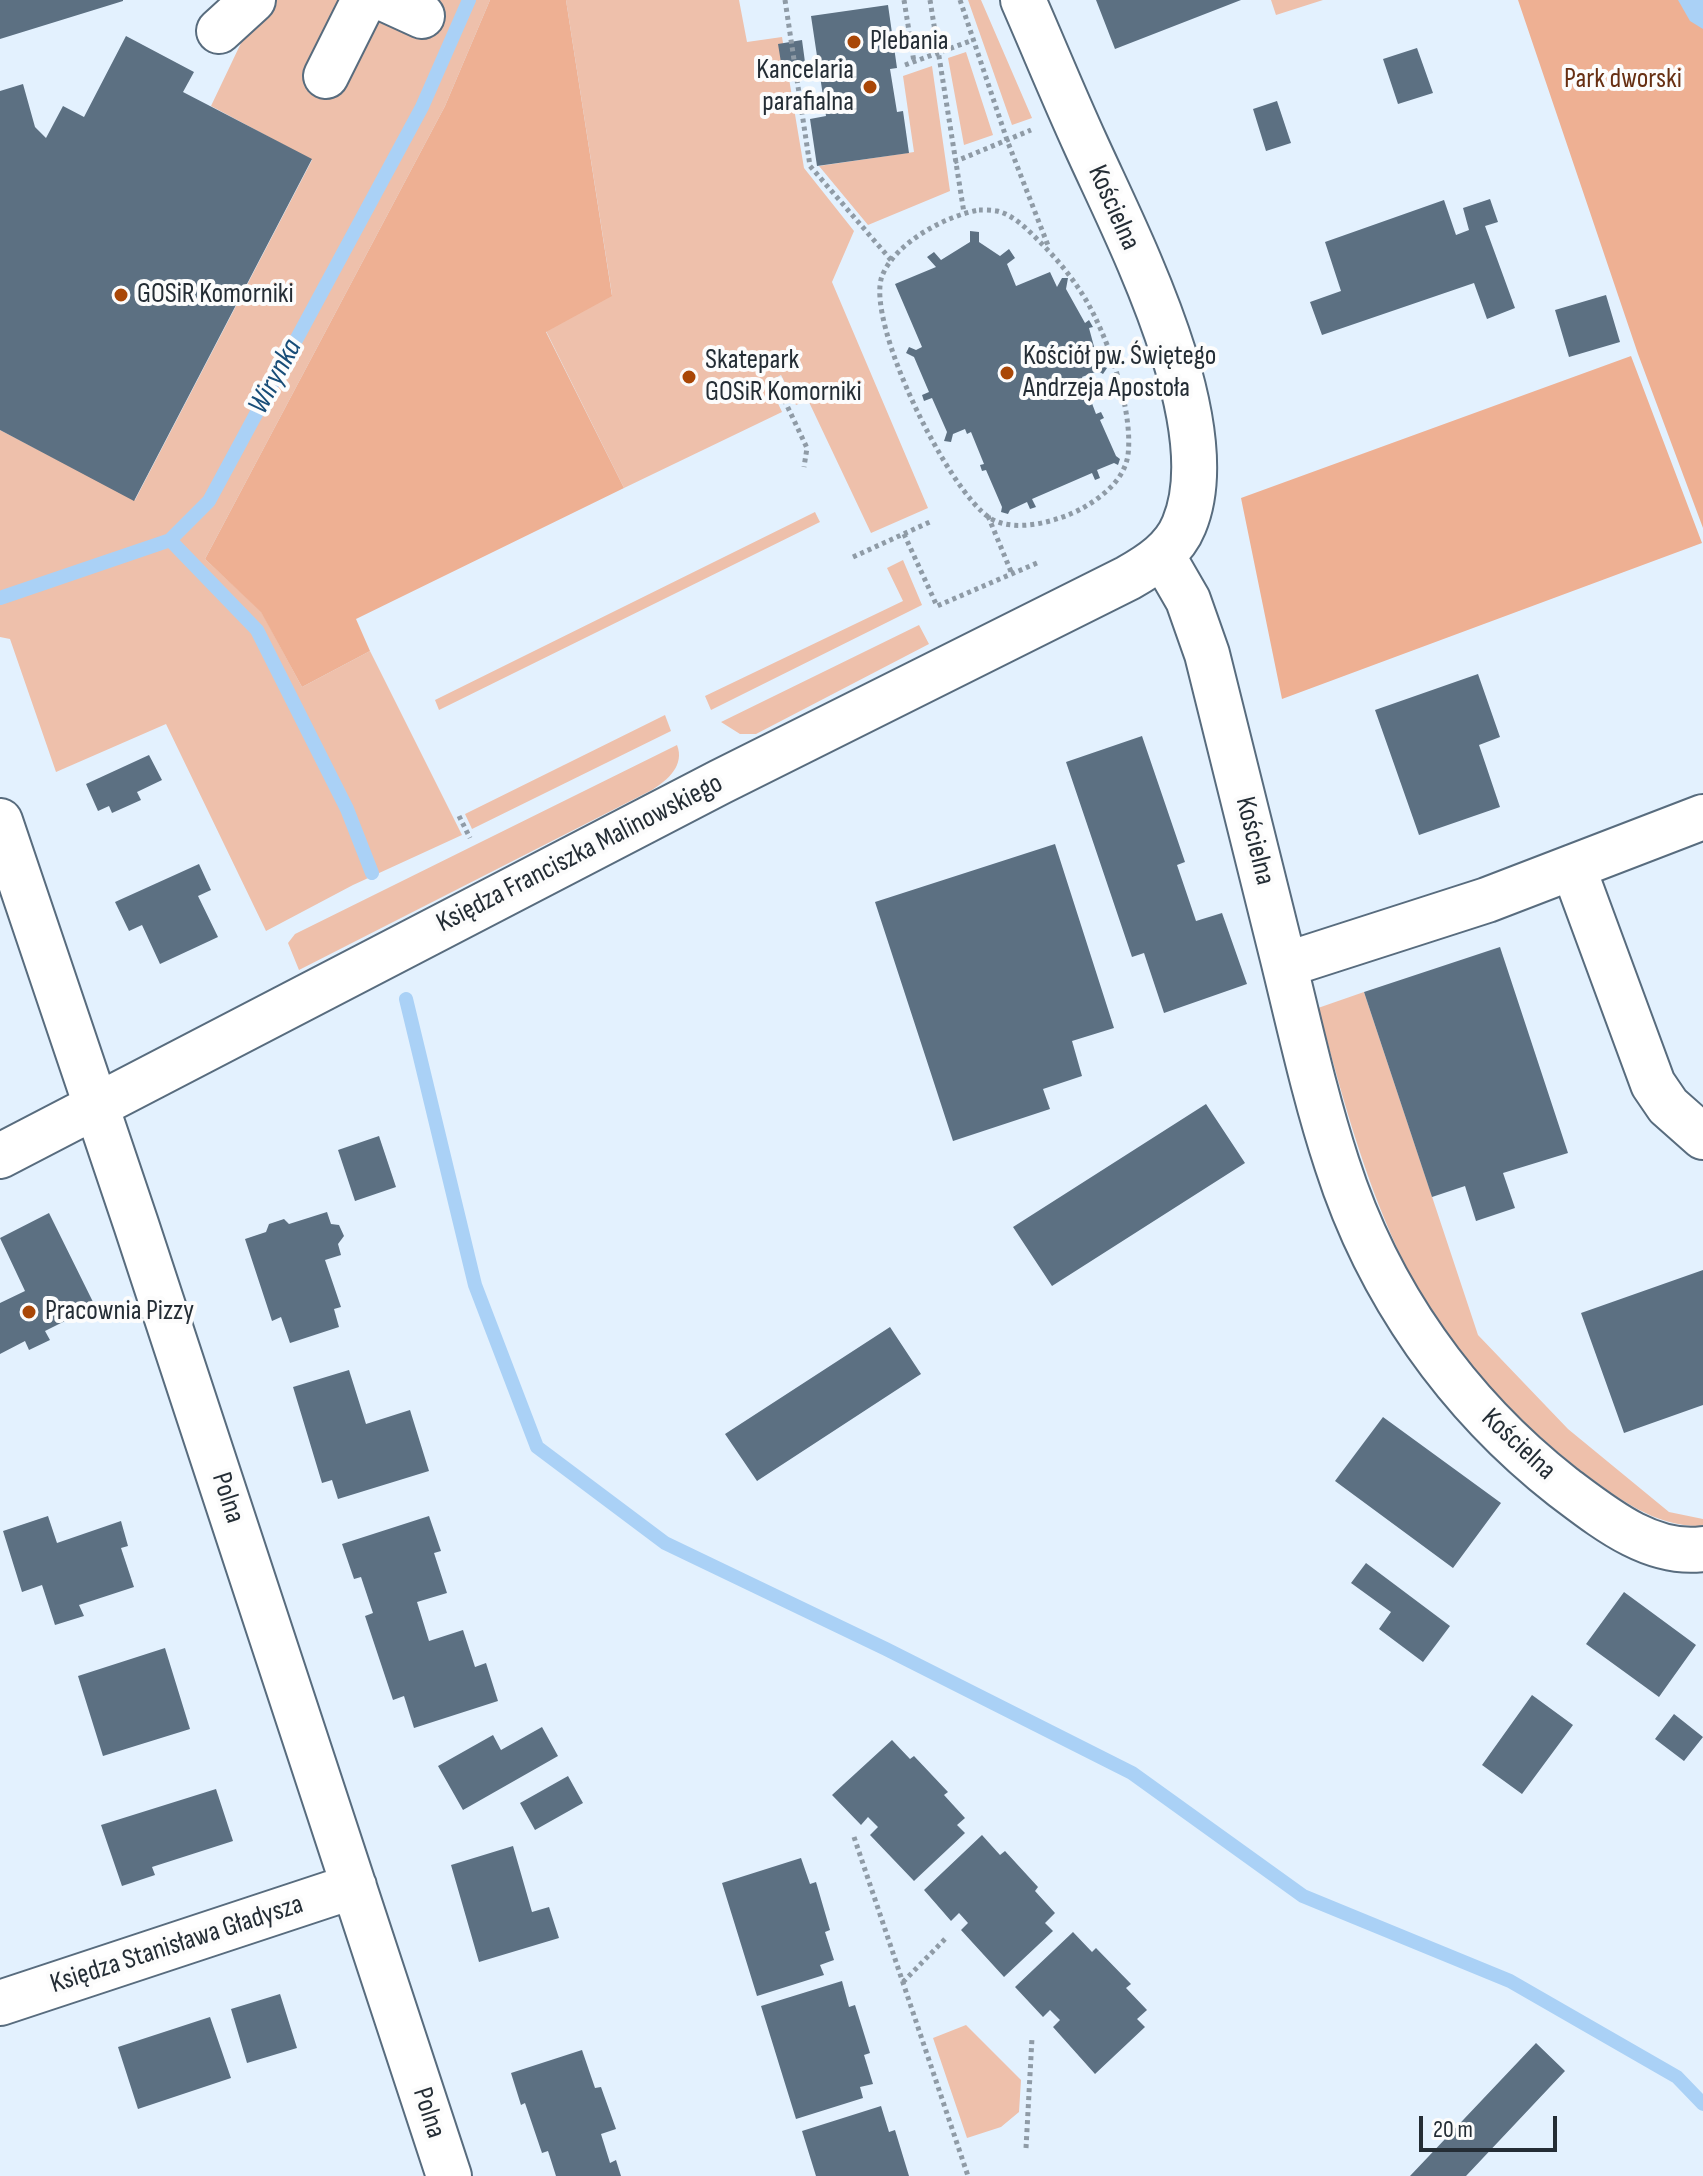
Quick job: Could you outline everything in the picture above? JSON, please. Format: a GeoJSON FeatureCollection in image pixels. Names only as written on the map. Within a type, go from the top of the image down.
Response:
{"type":"FeatureCollection","features":[{"type":"Feature","properties":{"kind":"street"},"geometry":{"type":"LineString","coordinates":[[219,31],[253,0]]}},
{"type":"Feature","properties":{"kind":"street"},"geometry":{"type":"LineString","coordinates":[[326,76],[364,0]]}},
{"type":"Feature","properties":{"kind":"street","name":"Kościelna"},"geometry":{"type":"LineString","coordinates":[[1023,0],[1124,229],[1160,318],[1184,390],[1194,464],[1192,489],[1183,527],[1162,555],[1188,600],[1207,654],[1285,965],[1338,1166],[1352,1206],[1383,1274],[1413,1326],[1492,1423],[1559,1484],[1631,1534],[1668,1547],[1701,1553]]}},
{"type":"Feature","properties":{"kind":"street","name":"Księdza Franciszka Malinowskiego"},"geometry":{"type":"LineString","coordinates":[[0,1156],[720,782],[1128,578],[1162,555]]}},
{"type":"Feature","properties":{"kind":"street"},"geometry":{"type":"LineString","coordinates":[[1285,965],[1487,900],[1703,817]]}},
{"type":"Feature","properties":{"kind":"street","name":"Polna"},"geometry":{"type":"LineString","coordinates":[[0,821],[97,1105],[449,2176]]}},
{"type":"Feature","properties":{"kind":"street"},"geometry":{"type":"LineString","coordinates":[[1573,867],[1653,1084],[1668,1106],[1703,1137]]}},
{"type":"Feature","properties":{"kind":"street","name":"Księdza Stanisława Gładysza"},"geometry":{"type":"LineString","coordinates":[[0,2003],[354,1886]]}},
{"type":"Feature","properties":{"kind":"path"},"geometry":{"type":"LineString","coordinates":[[785,0],[810,166],[891,260]]}},
{"type":"Feature","properties":{"kind":"path"},"geometry":{"type":"LineString","coordinates":[[904,0],[914,62]]}},
{"type":"Feature","properties":{"kind":"path"},"geometry":{"type":"LineString","coordinates":[[930,0],[964,213]]}},
{"type":"Feature","properties":{"kind":"path"},"geometry":{"type":"LineString","coordinates":[[960,0],[1007,140],[1051,253]]}},
{"type":"Feature","properties":{"kind":"path"},"geometry":{"type":"LineString","coordinates":[[905,65],[973,40]]}},
{"type":"Feature","properties":{"kind":"path"},"geometry":{"type":"LineString","coordinates":[[954,162],[1035,129]]}},
{"type":"Feature","properties":{"kind":"path"},"geometry":{"type":"LineString","coordinates":[[996,211],[1025,227],[1073,280],[1094,314],[1110,354],[1126,417],[1130,440],[1127,460],[1114,485],[1078,510],[1028,525],[1007,525],[987,516],[973,504],[942,459],[893,350],[879,295],[882,277],[891,260],[921,236],[964,213],[996,211]]}},
{"type":"Feature","properties":{"kind":"path"},"geometry":{"type":"LineString","coordinates":[[774,378],[807,448],[804,467]]}},
{"type":"Feature","properties":{"kind":"path"},"geometry":{"type":"LineString","coordinates":[[987,516],[1012,574]]}},
{"type":"Feature","properties":{"kind":"path"},"geometry":{"type":"LineString","coordinates":[[853,557],[932,521]]}},
{"type":"Feature","properties":{"kind":"path"},"geometry":{"type":"LineString","coordinates":[[904,534],[937,606],[1037,563]]}},
{"type":"Feature","properties":{"kind":"path"},"geometry":{"type":"LineString","coordinates":[[459,816],[470,838]]}},
{"type":"Feature","properties":{"kind":"path"},"geometry":{"type":"LineString","coordinates":[[854,1837],[968,2176]]}},
{"type":"Feature","properties":{"kind":"path"},"geometry":{"type":"LineString","coordinates":[[903,1982],[947,1937]]}},
{"type":"Feature","properties":{"kind":"path"},"geometry":{"type":"LineString","coordinates":[[1026,2148],[1032,2038]]}},
{"type":"Feature","properties":{"kind":"shaded area"},"geometry":{"type":"Polygon","coordinates":[[[275,0],[346,0],[369,23],[425,0],[490,0],[445,106],[205,559],[261,611],[302,687],[370,651],[462,835],[353,885],[266,931],[166,724],[56,772],[10,639],[0,637],[0,430],[135,500],[312,160],[211,106],[251,22],[275,0]]]}},
{"type":"Feature","properties":{"kind":"shaded area"},"geometry":{"type":"Polygon","coordinates":[[[566,0],[739,0],[747,42],[782,37],[804,168],[854,231],[832,282],[928,508],[871,533],[808,400],[796,405],[781,375],[768,382],[782,412],[624,488],[546,331],[612,295],[566,0]]]}},
{"type":"Feature","properties":{"kind":"shaded area"},"geometry":{"type":"Polygon","coordinates":[[[968,0],[981,0],[1032,118],[1012,125],[968,0]]]}},
{"type":"Feature","properties":{"kind":"shaded area"},"geometry":{"type":"Polygon","coordinates":[[[1271,0],[1323,0],[1276,15],[1271,0]]]}},
{"type":"Feature","properties":{"kind":"shaded area"},"geometry":{"type":"Polygon","coordinates":[[[966,52],[993,135],[964,145],[948,58],[966,52]]]}},
{"type":"Feature","properties":{"kind":"shaded area"},"geometry":{"type":"Polygon","coordinates":[[[932,66],[950,191],[868,225],[819,166],[914,152],[903,76],[932,66]]]}},
{"type":"Feature","properties":{"kind":"shaded area"},"geometry":{"type":"Polygon","coordinates":[[[815,512],[820,522],[439,710],[435,700],[815,512]]]}},
{"type":"Feature","properties":{"kind":"shaded area"},"geometry":{"type":"Polygon","coordinates":[[[903,560],[922,605],[711,710],[705,696],[903,601],[887,568],[903,560]]]}},
{"type":"Feature","properties":{"kind":"shaded area"},"geometry":{"type":"Polygon","coordinates":[[[919,625],[929,644],[756,734],[740,734],[721,722],[919,625]]]}},
{"type":"Feature","properties":{"kind":"shaded area"},"geometry":{"type":"Polygon","coordinates":[[[665,715],[671,731],[472,829],[465,814],[665,715]]]}},
{"type":"Feature","properties":{"kind":"shaded area"},"geometry":{"type":"Polygon","coordinates":[[[677,745],[677,765],[664,782],[652,790],[299,970],[288,943],[295,934],[677,745]]]}},
{"type":"Feature","properties":{"kind":"shaded area"},"geometry":{"type":"Polygon","coordinates":[[[1364,992],[1478,1335],[1568,1429],[1669,1512],[1703,1519],[1703,1526],[1670,1522],[1639,1510],[1556,1451],[1478,1372],[1433,1313],[1414,1282],[1385,1221],[1353,1131],[1318,1008],[1364,992]]]}},
{"type":"Feature","properties":{"kind":"shaded area"},"geometry":{"type":"Polygon","coordinates":[[[966,2025],[1021,2080],[1019,2112],[1001,2127],[967,2138],[933,2038],[966,2025]]]}},
{"type":"Feature","properties":{"kind":"green space"},"geometry":{"type":"Polygon","coordinates":[[[490,0],[566,0],[612,296],[546,332],[624,488],[356,619],[370,651],[302,687],[261,612],[205,559],[445,106],[490,0]]]}},
{"type":"Feature","properties":{"kind":"green space","name":"Park dworski"},"geometry":{"type":"Polygon","coordinates":[[[1518,0],[1703,0],[1703,528],[1638,354],[1518,0]]]}},
{"type":"Feature","properties":{"kind":"green space"},"geometry":{"type":"Polygon","coordinates":[[[1631,356],[1702,543],[1282,699],[1241,498],[1631,356]]]}},
{"type":"Feature","properties":{"kind":"water"},"geometry":{"type":"Polygon","coordinates":[[[1678,0],[1703,0],[1703,29],[1690,21],[1678,0]]]}},
{"type":"Feature","properties":{"kind":"building"},"geometry":{"type":"Polygon","coordinates":[[[0,0],[123,0],[123,1],[0,39],[0,0]]]}},
{"type":"Feature","properties":{"kind":"building"},"geometry":{"type":"Polygon","coordinates":[[[1096,0],[1241,0],[1115,49],[1096,0]]]}},
{"type":"Feature","properties":{"kind":"building","name":"Plebania"},"geometry":{"type":"Polygon","coordinates":[[[888,5],[897,68],[890,69],[897,112],[903,111],[909,153],[817,166],[810,119],[826,116],[811,16],[888,5]]]}},
{"type":"Feature","properties":{"kind":"building","name":"GOSiR Komorniki"},"geometry":{"type":"Polygon","coordinates":[[[126,36],[194,72],[183,92],[312,159],[134,501],[0,430],[0,91],[23,84],[35,127],[46,138],[63,106],[84,117],[126,36]]]}},
{"type":"Feature","properties":{"kind":"building"},"geometry":{"type":"Polygon","coordinates":[[[802,40],[807,77],[784,81],[778,44],[802,40]]]}},
{"type":"Feature","properties":{"kind":"building"},"geometry":{"type":"Polygon","coordinates":[[[1417,48],[1433,93],[1398,104],[1383,59],[1417,48]]]}},
{"type":"Feature","properties":{"kind":"building"},"geometry":{"type":"Polygon","coordinates":[[[1277,101],[1291,143],[1266,151],[1253,109],[1277,101]]]}},
{"type":"Feature","properties":{"kind":"building"},"geometry":{"type":"Polygon","coordinates":[[[1490,199],[1498,222],[1485,226],[1515,308],[1487,319],[1474,283],[1322,335],[1310,302],[1341,291],[1325,242],[1444,200],[1456,235],[1469,230],[1463,208],[1490,199]]]}},
{"type":"Feature","properties":{"kind":"building","name":"Kościół pw. Świętego Andrzeja Apostoła"},"geometry":{"type":"Polygon","coordinates":[[[970,231],[979,232],[979,242],[1000,256],[1009,249],[1015,258],[1007,264],[1016,286],[1050,272],[1057,287],[1062,278],[1068,278],[1066,289],[1085,323],[1089,320],[1093,327],[1089,328],[1099,365],[1107,368],[1103,374],[1098,371],[1082,377],[1096,414],[1101,412],[1104,418],[1100,420],[1120,459],[1118,465],[1114,463],[1097,470],[1100,478],[1095,480],[1092,473],[1032,499],[1036,507],[1030,509],[1027,502],[1008,514],[1001,512],[1002,507],[986,470],[982,471],[980,465],[984,464],[971,432],[967,434],[965,429],[953,434],[951,442],[944,441],[947,432],[932,398],[924,401],[922,395],[929,392],[914,357],[906,353],[909,347],[916,350],[922,347],[895,284],[936,267],[927,257],[934,252],[941,260],[970,242],[970,231]]]}},
{"type":"Feature","properties":{"kind":"building"},"geometry":{"type":"Polygon","coordinates":[[[1606,295],[1620,342],[1569,357],[1555,310],[1606,295]]]}},
{"type":"Feature","properties":{"kind":"building"},"geometry":{"type":"Polygon","coordinates":[[[1478,674],[1500,737],[1479,745],[1500,807],[1419,835],[1375,710],[1478,674]]]}},
{"type":"Feature","properties":{"kind":"building"},"geometry":{"type":"Polygon","coordinates":[[[1142,736],[1185,862],[1177,865],[1196,921],[1222,913],[1247,984],[1164,1013],[1144,953],[1132,957],[1066,762],[1142,736]]]}},
{"type":"Feature","properties":{"kind":"building"},"geometry":{"type":"Polygon","coordinates":[[[149,755],[162,780],[137,792],[141,800],[112,813],[109,806],[98,811],[86,784],[149,755]]]}},
{"type":"Feature","properties":{"kind":"building"},"geometry":{"type":"Polygon","coordinates":[[[1055,844],[1114,1028],[1072,1041],[1082,1076],[1043,1089],[1050,1109],[953,1141],[875,902],[1055,844]]]}},
{"type":"Feature","properties":{"kind":"building"},"geometry":{"type":"Polygon","coordinates":[[[199,864],[211,890],[198,896],[218,937],[160,964],[142,925],[129,931],[115,902],[199,864]]]}},
{"type":"Feature","properties":{"kind":"building"},"geometry":{"type":"Polygon","coordinates":[[[1500,947],[1568,1153],[1503,1173],[1515,1208],[1476,1221],[1465,1186],[1432,1197],[1364,992],[1500,947]]]}},
{"type":"Feature","properties":{"kind":"building"},"geometry":{"type":"Polygon","coordinates":[[[1206,1104],[1245,1163],[1052,1286],[1013,1227],[1206,1104]]]}},
{"type":"Feature","properties":{"kind":"building"},"geometry":{"type":"Polygon","coordinates":[[[379,1136],[396,1187],[355,1201],[338,1150],[379,1136]]]}},
{"type":"Feature","properties":{"kind":"building"},"geometry":{"type":"Polygon","coordinates":[[[327,1212],[331,1224],[339,1225],[344,1236],[338,1244],[341,1255],[325,1260],[341,1307],[334,1309],[339,1327],[290,1343],[281,1317],[272,1321],[245,1239],[266,1232],[269,1224],[284,1219],[289,1224],[327,1212]]]}},
{"type":"Feature","properties":{"kind":"building"},"geometry":{"type":"Polygon","coordinates":[[[49,1213],[95,1306],[45,1331],[50,1340],[29,1350],[25,1341],[0,1354],[0,1303],[25,1291],[0,1238],[49,1213]]]}},
{"type":"Feature","properties":{"kind":"building"},"geometry":{"type":"Polygon","coordinates":[[[1703,1270],[1703,1405],[1624,1433],[1581,1313],[1703,1270]]]}},
{"type":"Feature","properties":{"kind":"building"},"geometry":{"type":"Polygon","coordinates":[[[890,1327],[921,1374],[757,1481],[725,1434],[890,1327]]]}},
{"type":"Feature","properties":{"kind":"building"},"geometry":{"type":"Polygon","coordinates":[[[349,1370],[366,1424],[410,1410],[429,1471],[338,1499],[332,1480],[322,1483],[293,1387],[349,1370]]]}},
{"type":"Feature","properties":{"kind":"building"},"geometry":{"type":"Polygon","coordinates":[[[1383,1417],[1501,1503],[1453,1568],[1335,1481],[1383,1417]]]}},
{"type":"Feature","properties":{"kind":"building"},"geometry":{"type":"Polygon","coordinates":[[[48,1516],[57,1543],[121,1521],[128,1546],[121,1548],[134,1587],[79,1605],[84,1616],[55,1625],[42,1585],[22,1592],[3,1531],[48,1516]]]}},
{"type":"Feature","properties":{"kind":"building"},"geometry":{"type":"Polygon","coordinates":[[[429,1516],[441,1551],[434,1553],[447,1593],[417,1602],[429,1641],[463,1630],[475,1667],[486,1663],[498,1701],[414,1728],[404,1696],[393,1700],[365,1616],[373,1613],[361,1577],[354,1579],[342,1544],[429,1516]]]}},
{"type":"Feature","properties":{"kind":"building"},"geometry":{"type":"Polygon","coordinates":[[[1366,1563],[1450,1626],[1423,1662],[1379,1629],[1391,1612],[1351,1583],[1366,1563]]]}},
{"type":"Feature","properties":{"kind":"building"},"geometry":{"type":"Polygon","coordinates":[[[1624,1592],[1696,1645],[1659,1697],[1586,1644],[1624,1592]]]}},
{"type":"Feature","properties":{"kind":"building"},"geometry":{"type":"Polygon","coordinates":[[[165,1648],[190,1729],[103,1756],[78,1676],[165,1648]]]}},
{"type":"Feature","properties":{"kind":"building"},"geometry":{"type":"Polygon","coordinates":[[[1532,1695],[1573,1725],[1522,1794],[1482,1765],[1532,1695]]]}},
{"type":"Feature","properties":{"kind":"building"},"geometry":{"type":"Polygon","coordinates":[[[1674,1714],[1703,1737],[1684,1761],[1655,1739],[1674,1714]]]}},
{"type":"Feature","properties":{"kind":"building"},"geometry":{"type":"Polygon","coordinates":[[[542,1727],[558,1756],[463,1810],[438,1766],[493,1735],[501,1750],[542,1727]]]}},
{"type":"Feature","properties":{"kind":"building"},"geometry":{"type":"Polygon","coordinates":[[[892,1740],[910,1759],[914,1756],[948,1792],[944,1795],[965,1818],[957,1825],[965,1833],[914,1881],[870,1835],[878,1827],[868,1817],[861,1825],[832,1795],[892,1740]]]}},
{"type":"Feature","properties":{"kind":"building"},"geometry":{"type":"Polygon","coordinates":[[[568,1776],[583,1803],[535,1830],[520,1803],[568,1776]]]}},
{"type":"Feature","properties":{"kind":"building"},"geometry":{"type":"Polygon","coordinates":[[[216,1789],[233,1841],[152,1867],[155,1875],[122,1886],[101,1825],[216,1789]]]}},
{"type":"Feature","properties":{"kind":"building"},"geometry":{"type":"Polygon","coordinates":[[[982,1835],[1000,1855],[1005,1851],[1038,1887],[1035,1891],[1055,1913],[1045,1923],[1053,1931],[1004,1977],[961,1930],[968,1923],[959,1913],[951,1921],[924,1890],[982,1835]]]}},
{"type":"Feature","properties":{"kind":"building"},"geometry":{"type":"Polygon","coordinates":[[[513,1846],[532,1912],[549,1907],[559,1938],[479,1962],[451,1865],[513,1846]]]}},
{"type":"Feature","properties":{"kind":"building"},"geometry":{"type":"Polygon","coordinates":[[[801,1858],[810,1884],[816,1882],[830,1930],[825,1932],[834,1960],[820,1965],[824,1975],[757,1996],[722,1883],[801,1858]]]}},
{"type":"Feature","properties":{"kind":"building"},"geometry":{"type":"Polygon","coordinates":[[[1073,1932],[1092,1952],[1096,1948],[1131,1984],[1126,1988],[1147,2010],[1137,2019],[1145,2027],[1095,2074],[1053,2027],[1060,2020],[1050,2010],[1043,2017],[1015,1987],[1073,1932]]]}},
{"type":"Feature","properties":{"kind":"building"},"geometry":{"type":"Polygon","coordinates":[[[842,1981],[849,2007],[855,2005],[870,2053],[864,2055],[873,2084],[860,2087],[863,2098],[796,2119],[761,2006],[842,1981]]]}},
{"type":"Feature","properties":{"kind":"building"},"geometry":{"type":"Polygon","coordinates":[[[280,1994],[297,2048],[247,2063],[231,2009],[280,1994]]]}},
{"type":"Feature","properties":{"kind":"building"},"geometry":{"type":"Polygon","coordinates":[[[210,2017],[231,2078],[138,2109],[118,2047],[210,2017]]]}},
{"type":"Feature","properties":{"kind":"building"},"geometry":{"type":"Polygon","coordinates":[[[1536,2043],[1565,2071],[1466,2176],[1410,2176],[1536,2043]]]}},
{"type":"Feature","properties":{"kind":"building"},"geometry":{"type":"Polygon","coordinates":[[[582,2050],[595,2088],[601,2087],[616,2129],[601,2134],[610,2163],[616,2160],[621,2176],[556,2176],[548,2151],[542,2153],[525,2103],[521,2105],[511,2073],[582,2050]]]}},
{"type":"Feature","properties":{"kind":"building"},"geometry":{"type":"Polygon","coordinates":[[[881,2106],[889,2132],[895,2130],[909,2176],[816,2176],[802,2131],[881,2106]]]}},
{"type":"Feature","properties":{"kind":"waterway","name":"Wirynka"},"geometry":{"type":"LineString","coordinates":[[0,598],[170,540],[209,501],[422,107],[469,0]]}},
{"type":"Feature","properties":{"kind":"waterway"},"geometry":{"type":"LineString","coordinates":[[170,540],[257,630],[347,809],[372,873]]}},
{"type":"Feature","properties":{"kind":"waterway"},"geometry":{"type":"LineString","coordinates":[[406,999],[475,1285],[537,1447],[665,1543],[886,1649],[1132,1773],[1303,1896],[1510,1981],[1677,2077],[1703,2104]]}},
{"type":"Feature","properties":{"kind":"place","name":"Plebania"},"geometry":{"type":"Point","coordinates":[854,42]}},
{"type":"Feature","properties":{"kind":"place","name":"Kancelaria parafialna"},"geometry":{"type":"Point","coordinates":[870,87]}},
{"type":"Feature","properties":{"kind":"place","name":"GOSiR Komorniki"},"geometry":{"type":"Point","coordinates":[121,295]}},
{"type":"Feature","properties":{"kind":"place","name":"Kościół pw. Świętego Andrzeja Apostoła"},"geometry":{"type":"Point","coordinates":[1007,373]}},
{"type":"Feature","properties":{"kind":"place","name":"Skatepark GOSiR Komorniki"},"geometry":{"type":"Point","coordinates":[689,377]}},
{"type":"Feature","properties":{"kind":"place","name":"Pracownia Pizzy"},"geometry":{"type":"Point","coordinates":[29,1312]}}]}
